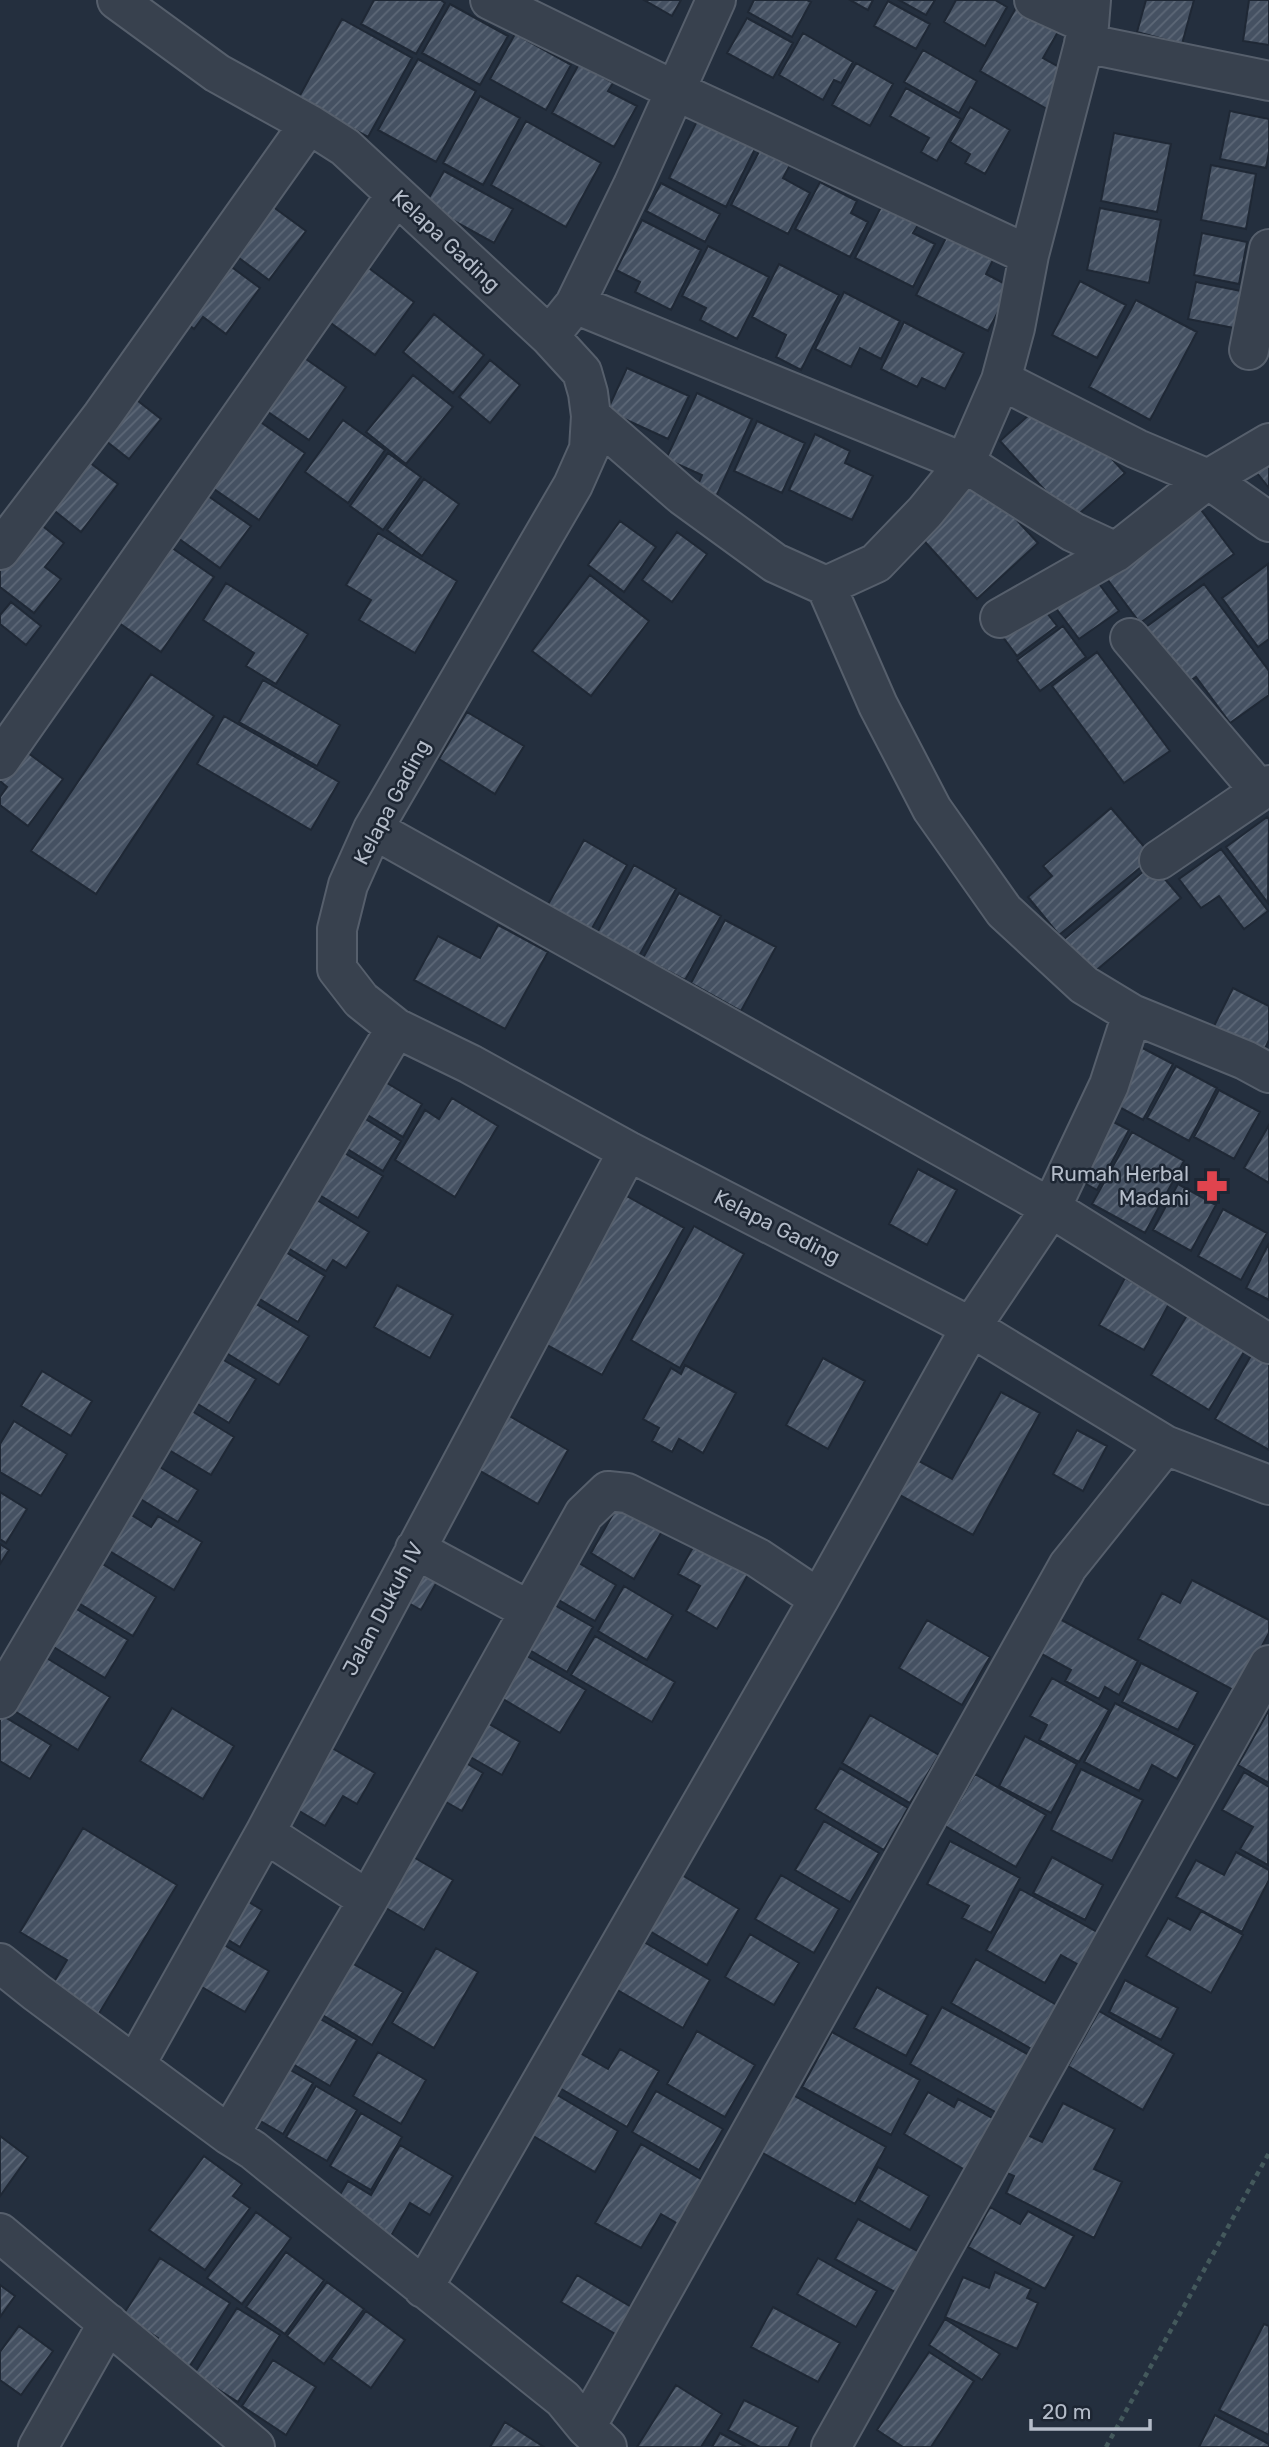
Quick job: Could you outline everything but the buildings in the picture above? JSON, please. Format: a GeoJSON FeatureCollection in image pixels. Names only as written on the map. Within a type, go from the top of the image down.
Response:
{"type":"FeatureCollection","features":[{"type":"Feature","properties":{"kind":"street","name":"Kelapa Gading"},"geometry":{"type":"LineString","coordinates":[[117,0],[217,73],[345,147],[549,336],[582,372],[588,393],[589,449],[573,485],[373,829],[348,886],[337,929],[337,969],[361,1000],[396,1028],[470,1064],[628,1150],[971,1327],[1165,1445],[1269,1485]]}},
{"type":"Feature","properties":{"kind":"street"},"geometry":{"type":"LineString","coordinates":[[490,0],[676,91],[1029,255]]}},
{"type":"Feature","properties":{"kind":"street"},"geometry":{"type":"LineString","coordinates":[[549,336],[575,304],[716,0]]}},
{"type":"Feature","properties":{"kind":"street"},"geometry":{"type":"LineString","coordinates":[[1034,0],[1088,23],[1269,81]]}},
{"type":"Feature","properties":{"kind":"street"},"geometry":{"type":"LineString","coordinates":[[826,586],[876,563],[925,512],[965,463],[1001,380],[1015,328],[1029,255],[1088,23]]}},
{"type":"Feature","properties":{"kind":"street"},"geometry":{"type":"LineString","coordinates":[[0,550],[102,416],[309,124]]}},
{"type":"Feature","properties":{"kind":"street"},"geometry":{"type":"LineString","coordinates":[[0,760],[396,195]]}},
{"type":"Feature","properties":{"kind":"street"},"geometry":{"type":"LineString","coordinates":[[1249,350],[1269,249]]}},
{"type":"Feature","properties":{"kind":"street"},"geometry":{"type":"LineString","coordinates":[[575,304],[965,463],[1073,532],[1116,552]]}},
{"type":"Feature","properties":{"kind":"street"},"geometry":{"type":"LineString","coordinates":[[1001,380],[1138,449],[1208,479],[1269,522]]}},
{"type":"Feature","properties":{"kind":"street"},"geometry":{"type":"LineString","coordinates":[[590,416],[683,496],[775,563],[826,586],[878,705],[932,809],[1004,911],[1084,985],[1132,1014],[1245,1060],[1269,1073]]}},
{"type":"Feature","properties":{"kind":"street"},"geometry":{"type":"LineString","coordinates":[[999,618],[1116,552],[1208,479],[1269,443]]}},
{"type":"Feature","properties":{"kind":"street"},"geometry":{"type":"LineString","coordinates":[[1130,638],[1264,788],[1159,860]]}},
{"type":"Feature","properties":{"kind":"street"},"geometry":{"type":"LineString","coordinates":[[373,829],[1051,1208],[1269,1345]]}},
{"type":"Feature","properties":{"kind":"street"},"geometry":{"type":"LineString","coordinates":[[424,2288],[819,1599],[971,1327],[1051,1208],[1109,1085],[1132,1014]]}},
{"type":"Feature","properties":{"kind":"street"},"geometry":{"type":"LineString","coordinates":[[0,1699],[396,1028]]}},
{"type":"Feature","properties":{"kind":"street","name":"Jalan Dukuh IV"},"geometry":{"type":"LineString","coordinates":[[135,2065],[265,1832],[628,1150]]}},
{"type":"Feature","properties":{"kind":"street"},"geometry":{"type":"LineString","coordinates":[[0,1963],[229,2135],[253,2150],[563,2399],[597,2437],[1068,1566],[1165,1445]]}},
{"type":"Feature","properties":{"kind":"street"},"geometry":{"type":"LineString","coordinates":[[229,2135],[368,1900],[584,1514],[608,1491],[627,1493],[758,1558],[819,1599]]}},
{"type":"Feature","properties":{"kind":"street"},"geometry":{"type":"LineString","coordinates":[[415,1549],[530,1611]]}},
{"type":"Feature","properties":{"kind":"street"},"geometry":{"type":"LineString","coordinates":[[831,2447],[1269,1665]]}},
{"type":"Feature","properties":{"kind":"street"},"geometry":{"type":"LineString","coordinates":[[265,1832],[368,1900]]}},
{"type":"Feature","properties":{"kind":"street"},"geometry":{"type":"LineString","coordinates":[[0,2233],[255,2447]]}},
{"type":"Feature","properties":{"kind":"street"},"geometry":{"type":"LineString","coordinates":[[38,2447],[108,2323]]}},
{"type":"Feature","properties":{"kind":"path"},"geometry":{"type":"LineString","coordinates":[[1105,2447],[1269,2153]]}},
{"type":"Feature","properties":{"kind":"place","name":"Rumah Herbal Madani"},"geometry":{"type":"Point","coordinates":[1212,1186]}}]}
